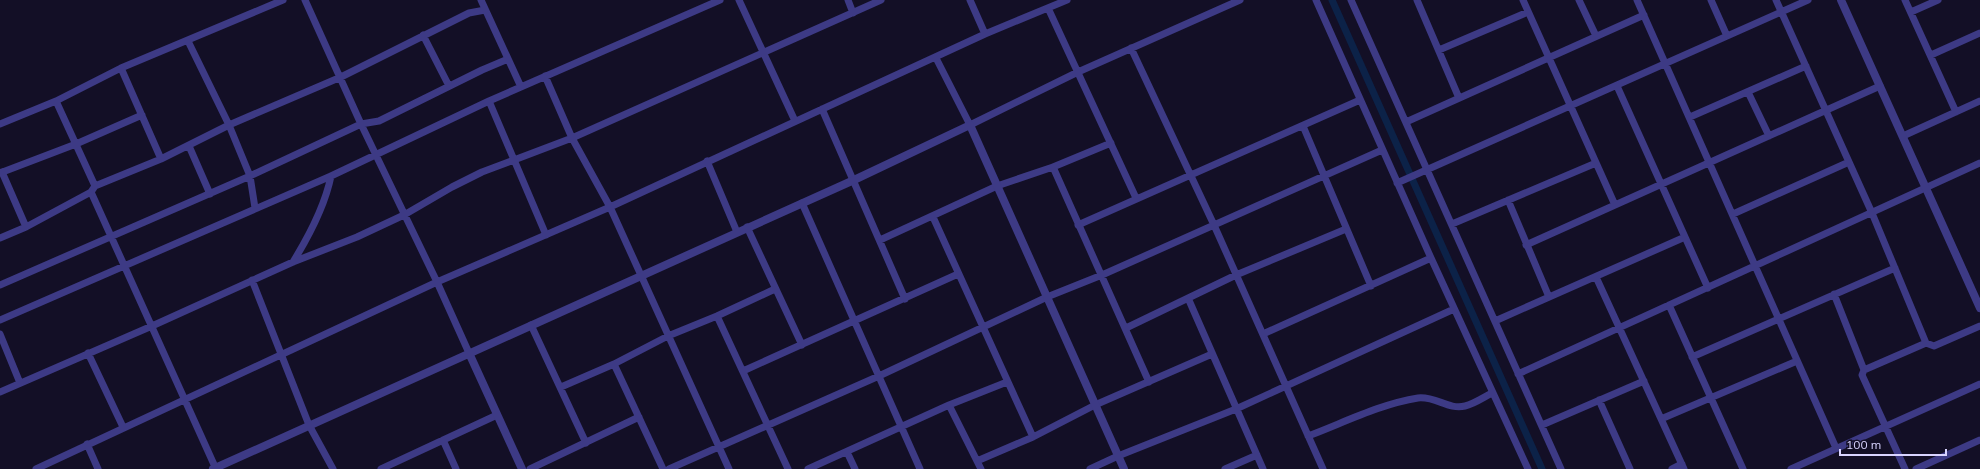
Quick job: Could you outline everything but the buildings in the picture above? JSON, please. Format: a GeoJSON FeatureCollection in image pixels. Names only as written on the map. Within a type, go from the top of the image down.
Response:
{"type":"FeatureCollection","features":[{"type":"Feature","properties":{"kind":"street"},"geometry":{"type":"LineString","coordinates":[[0,124],[56,101],[121,68],[283,0]]}},
{"type":"Feature","properties":{"kind":"street"},"geometry":{"type":"LineString","coordinates":[[306,0],[361,124],[437,282],[522,469]]}},
{"type":"Feature","properties":{"kind":"street"},"geometry":{"type":"LineString","coordinates":[[481,0],[521,87]]}},
{"type":"Feature","properties":{"kind":"street"},"geometry":{"type":"LineString","coordinates":[[0,320],[331,176],[489,101],[720,0]]}},
{"type":"Feature","properties":{"kind":"street"},"geometry":{"type":"LineString","coordinates":[[740,0],[795,121]]}},
{"type":"Feature","properties":{"kind":"street"},"geometry":{"type":"LineString","coordinates":[[848,0],[853,13]]}},
{"type":"Feature","properties":{"kind":"street"},"geometry":{"type":"LineString","coordinates":[[0,392],[152,326],[293,262],[357,237],[404,215],[452,187],[572,138],[764,54],[881,0]]}},
{"type":"Feature","properties":{"kind":"street"},"geometry":{"type":"LineString","coordinates":[[970,0],[985,34]]}},
{"type":"Feature","properties":{"kind":"street"},"geometry":{"type":"LineString","coordinates":[[36,469],[437,282],[610,207],[707,161],[936,58],[985,34],[1067,0]]}},
{"type":"Feature","properties":{"kind":"street"},"geometry":{"type":"LineString","coordinates":[[56,101],[76,144],[110,236],[152,326],[215,469],[309,425],[854,180],[1078,72],[1240,0]]}},
{"type":"Feature","properties":{"kind":"street"},"geometry":{"type":"LineString","coordinates":[[1316,0],[1382,150],[1528,469]]}},
{"type":"Feature","properties":{"kind":"street"},"geometry":{"type":"LineString","coordinates":[[1352,0],[1561,469]]}},
{"type":"Feature","properties":{"kind":"street"},"geometry":{"type":"LineString","coordinates":[[1522,0],[1615,205]]}},
{"type":"Feature","properties":{"kind":"street"},"geometry":{"type":"LineString","coordinates":[[1579,0],[1596,36]]}},
{"type":"Feature","properties":{"kind":"street"},"geometry":{"type":"LineString","coordinates":[[1637,0],[1711,163],[1796,361],[1836,448]]}},
{"type":"Feature","properties":{"kind":"street"},"geometry":{"type":"LineString","coordinates":[[1711,0],[1727,36]]}},
{"type":"Feature","properties":{"kind":"street"},"geometry":{"type":"LineString","coordinates":[[1776,0],[1872,213],[1926,343]]}},
{"type":"Feature","properties":{"kind":"street"},"geometry":{"type":"LineString","coordinates":[[1397,183],[1428,171],[1808,0]]}},
{"type":"Feature","properties":{"kind":"street"},"geometry":{"type":"LineString","coordinates":[[1841,0],[1980,308]]}},
{"type":"Feature","properties":{"kind":"street"},"geometry":{"type":"LineString","coordinates":[[1905,0],[1932,55],[1956,112]]}},
{"type":"Feature","properties":{"kind":"street"},"geometry":{"type":"LineString","coordinates":[[1911,12],[1938,0]]}},
{"type":"Feature","properties":{"kind":"street"},"geometry":{"type":"LineString","coordinates":[[1419,1],[1459,98]]}},
{"type":"Feature","properties":{"kind":"street"},"geometry":{"type":"LineString","coordinates":[[1048,8],[1136,198]]}},
{"type":"Feature","properties":{"kind":"street"},"geometry":{"type":"LineString","coordinates":[[0,238],[26,226],[93,189],[189,146],[229,125],[341,77],[422,35],[469,13],[485,10]]}},
{"type":"Feature","properties":{"kind":"street"},"geometry":{"type":"LineString","coordinates":[[1439,50],[1528,12]]}},
{"type":"Feature","properties":{"kind":"street"},"geometry":{"type":"LineString","coordinates":[[1406,122],[1644,15]]}},
{"type":"Feature","properties":{"kind":"street"},"geometry":{"type":"LineString","coordinates":[[1932,55],[1980,34]]}},
{"type":"Feature","properties":{"kind":"street"},"geometry":{"type":"LineString","coordinates":[[422,35],[449,86]]}},
{"type":"Feature","properties":{"kind":"street"},"geometry":{"type":"LineString","coordinates":[[188,41],[229,125],[250,176],[255,208]]}},
{"type":"Feature","properties":{"kind":"street"},"geometry":{"type":"LineString","coordinates":[[1130,48],[1214,225],[1323,469]]}},
{"type":"Feature","properties":{"kind":"street"},"geometry":{"type":"LineString","coordinates":[[936,58],[970,125],[1124,469]]}},
{"type":"Feature","properties":{"kind":"street"},"geometry":{"type":"LineString","coordinates":[[0,285],[110,236],[210,194],[361,124],[379,121],[482,70],[508,59]]}},
{"type":"Feature","properties":{"kind":"street"},"geometry":{"type":"LineString","coordinates":[[1690,117],[1806,66]]}},
{"type":"Feature","properties":{"kind":"street"},"geometry":{"type":"LineString","coordinates":[[121,68],[161,159]]}},
{"type":"Feature","properties":{"kind":"street"},"geometry":{"type":"LineString","coordinates":[[545,76],[572,138],[610,207],[729,469]]}},
{"type":"Feature","properties":{"kind":"street"},"geometry":{"type":"LineString","coordinates":[[1617,86],[1708,288]]}},
{"type":"Feature","properties":{"kind":"street"},"geometry":{"type":"LineString","coordinates":[[1526,246],[1880,86]]}},
{"type":"Feature","properties":{"kind":"street"},"geometry":{"type":"LineString","coordinates":[[1748,92],[1768,136]]}},
{"type":"Feature","properties":{"kind":"street"},"geometry":{"type":"LineString","coordinates":[[1078,225],[1190,174],[1360,100]]}},
{"type":"Feature","properties":{"kind":"street"},"geometry":{"type":"LineString","coordinates":[[489,101],[546,235]]}},
{"type":"Feature","properties":{"kind":"street"},"geometry":{"type":"LineString","coordinates":[[1903,136],[1980,101]]}},
{"type":"Feature","properties":{"kind":"street"},"geometry":{"type":"LineString","coordinates":[[822,109],[905,299]]}},
{"type":"Feature","properties":{"kind":"street"},"geometry":{"type":"LineString","coordinates":[[26,226],[1,173],[76,144],[142,115]]}},
{"type":"Feature","properties":{"kind":"street"},"geometry":{"type":"LineString","coordinates":[[1303,126],[1371,286]]}},
{"type":"Feature","properties":{"kind":"street"},"geometry":{"type":"LineString","coordinates":[[880,240],[933,217],[997,186],[1053,167],[1111,143]]}},
{"type":"Feature","properties":{"kind":"street"},"geometry":{"type":"LineString","coordinates":[[189,146],[210,194]]}},
{"type":"Feature","properties":{"kind":"street"},"geometry":{"type":"LineString","coordinates":[[669,469],[879,376],[984,328],[1047,297],[1102,275],[1382,150]]}},
{"type":"Feature","properties":{"kind":"street"},"geometry":{"type":"LineString","coordinates":[[707,161],[737,232]]}},
{"type":"Feature","properties":{"kind":"street"},"geometry":{"type":"LineString","coordinates":[[1733,214],[1849,162]]}},
{"type":"Feature","properties":{"kind":"street"},"geometry":{"type":"LineString","coordinates":[[1452,224],[1596,163]]}},
{"type":"Feature","properties":{"kind":"street"},"geometry":{"type":"LineString","coordinates":[[1518,374],[1980,164]]}},
{"type":"Feature","properties":{"kind":"street"},"geometry":{"type":"LineString","coordinates":[[1053,167],[1149,382]]}},
{"type":"Feature","properties":{"kind":"street"},"geometry":{"type":"LineString","coordinates":[[293,262],[308,237],[327,192],[331,176]]}},
{"type":"Feature","properties":{"kind":"street"},"geometry":{"type":"LineString","coordinates":[[1508,200],[1526,246],[1549,297]]}},
{"type":"Feature","properties":{"kind":"street"},"geometry":{"type":"LineString","coordinates":[[802,203],[920,469]]}},
{"type":"Feature","properties":{"kind":"street"},"geometry":{"type":"LineString","coordinates":[[933,217],[1007,382],[1033,436]]}},
{"type":"Feature","properties":{"kind":"street"},"geometry":{"type":"LineString","coordinates":[[748,227],[775,289],[802,345]]}},
{"type":"Feature","properties":{"kind":"street"},"geometry":{"type":"LineString","coordinates":[[1126,328],[1236,275],[1346,229]]}},
{"type":"Feature","properties":{"kind":"street"},"geometry":{"type":"LineString","coordinates":[[1495,321],[1685,237]]}},
{"type":"Feature","properties":{"kind":"street"},"geometry":{"type":"LineString","coordinates":[[1263,334],[1431,258]]}},
{"type":"Feature","properties":{"kind":"street"},"geometry":{"type":"LineString","coordinates":[[1692,357],[1895,268]]}},
{"type":"Feature","properties":{"kind":"street"},"geometry":{"type":"LineString","coordinates":[[743,371],[958,274]]}},
{"type":"Feature","properties":{"kind":"street"},"geometry":{"type":"LineString","coordinates":[[1596,277],[1683,467],[1672,469]]}},
{"type":"Feature","properties":{"kind":"street"},"geometry":{"type":"LineString","coordinates":[[252,280],[280,356],[309,425],[333,469]]}},
{"type":"Feature","properties":{"kind":"street"},"geometry":{"type":"LineString","coordinates":[[560,387],[614,364],[668,336],[718,316],[775,289]]}},
{"type":"Feature","properties":{"kind":"street"},"geometry":{"type":"LineString","coordinates":[[1834,294],[1864,370],[1862,375],[1905,469]]}},
{"type":"Feature","properties":{"kind":"street"},"geometry":{"type":"LineString","coordinates":[[1188,298],[1263,469]]}},
{"type":"Feature","properties":{"kind":"street"},"geometry":{"type":"LineString","coordinates":[[1669,305],[1744,469]]}},
{"type":"Feature","properties":{"kind":"street"},"geometry":{"type":"LineString","coordinates":[[1090,469],[1118,456],[1236,408],[1454,309]]}},
{"type":"Feature","properties":{"kind":"street"},"geometry":{"type":"LineString","coordinates":[[718,316],[788,469]]}},
{"type":"Feature","properties":{"kind":"street"},"geometry":{"type":"LineString","coordinates":[[531,325],[586,443]]}},
{"type":"Feature","properties":{"kind":"street"},"geometry":{"type":"LineString","coordinates":[[1864,370],[1926,343],[1934,346],[1980,326]]}},
{"type":"Feature","properties":{"kind":"street"},"geometry":{"type":"LineString","coordinates":[[0,334],[20,383]]}},
{"type":"Feature","properties":{"kind":"street"},"geometry":{"type":"LineString","coordinates":[[88,353],[123,428]]}},
{"type":"Feature","properties":{"kind":"street"},"geometry":{"type":"LineString","coordinates":[[977,461],[1033,436],[1095,405],[1212,354]]}},
{"type":"Feature","properties":{"kind":"street"},"geometry":{"type":"LineString","coordinates":[[1662,419],[1796,361]]}},
{"type":"Feature","properties":{"kind":"street"},"geometry":{"type":"LineString","coordinates":[[614,364],[663,469]]}},
{"type":"Feature","properties":{"kind":"street"},"geometry":{"type":"LineString","coordinates":[[1542,426],[1644,381]]}},
{"type":"Feature","properties":{"kind":"street"},"geometry":{"type":"LineString","coordinates":[[808,469],[949,405],[1007,382]]}},
{"type":"Feature","properties":{"kind":"street"},"geometry":{"type":"LineString","coordinates":[[1791,469],[1980,384]]}},
{"type":"Feature","properties":{"kind":"street"},"geometry":{"type":"LineString","coordinates":[[1308,436],[1384,407],[1412,399],[1429,398],[1457,407],[1466,406],[1492,393]]}},
{"type":"Feature","properties":{"kind":"street"},"geometry":{"type":"LineString","coordinates":[[1599,400],[1630,469]]}},
{"type":"Feature","properties":{"kind":"street"},"geometry":{"type":"LineString","coordinates":[[949,405],[981,469]]}},
{"type":"Feature","properties":{"kind":"street"},"geometry":{"type":"LineString","coordinates":[[384,468],[497,415]]}},
{"type":"Feature","properties":{"kind":"street"},"geometry":{"type":"LineString","coordinates":[[530,469],[639,417]]}},
{"type":"Feature","properties":{"kind":"street"},"geometry":{"type":"LineString","coordinates":[[443,440],[456,469]]}},
{"type":"Feature","properties":{"kind":"street"},"geometry":{"type":"LineString","coordinates":[[1916,469],[1980,440]]}},
{"type":"Feature","properties":{"kind":"street"},"geometry":{"type":"LineString","coordinates":[[87,444],[98,469]]}},
{"type":"Feature","properties":{"kind":"street"},"geometry":{"type":"LineString","coordinates":[[847,452],[856,469]]}},
{"type":"Feature","properties":{"kind":"street"},"geometry":{"type":"LineString","coordinates":[[1225,469],[1257,455]]}},
{"type":"Feature","properties":{"kind":"waterway"},"geometry":{"type":"LineString","coordinates":[[1332,0],[1542,469]]}}]}
